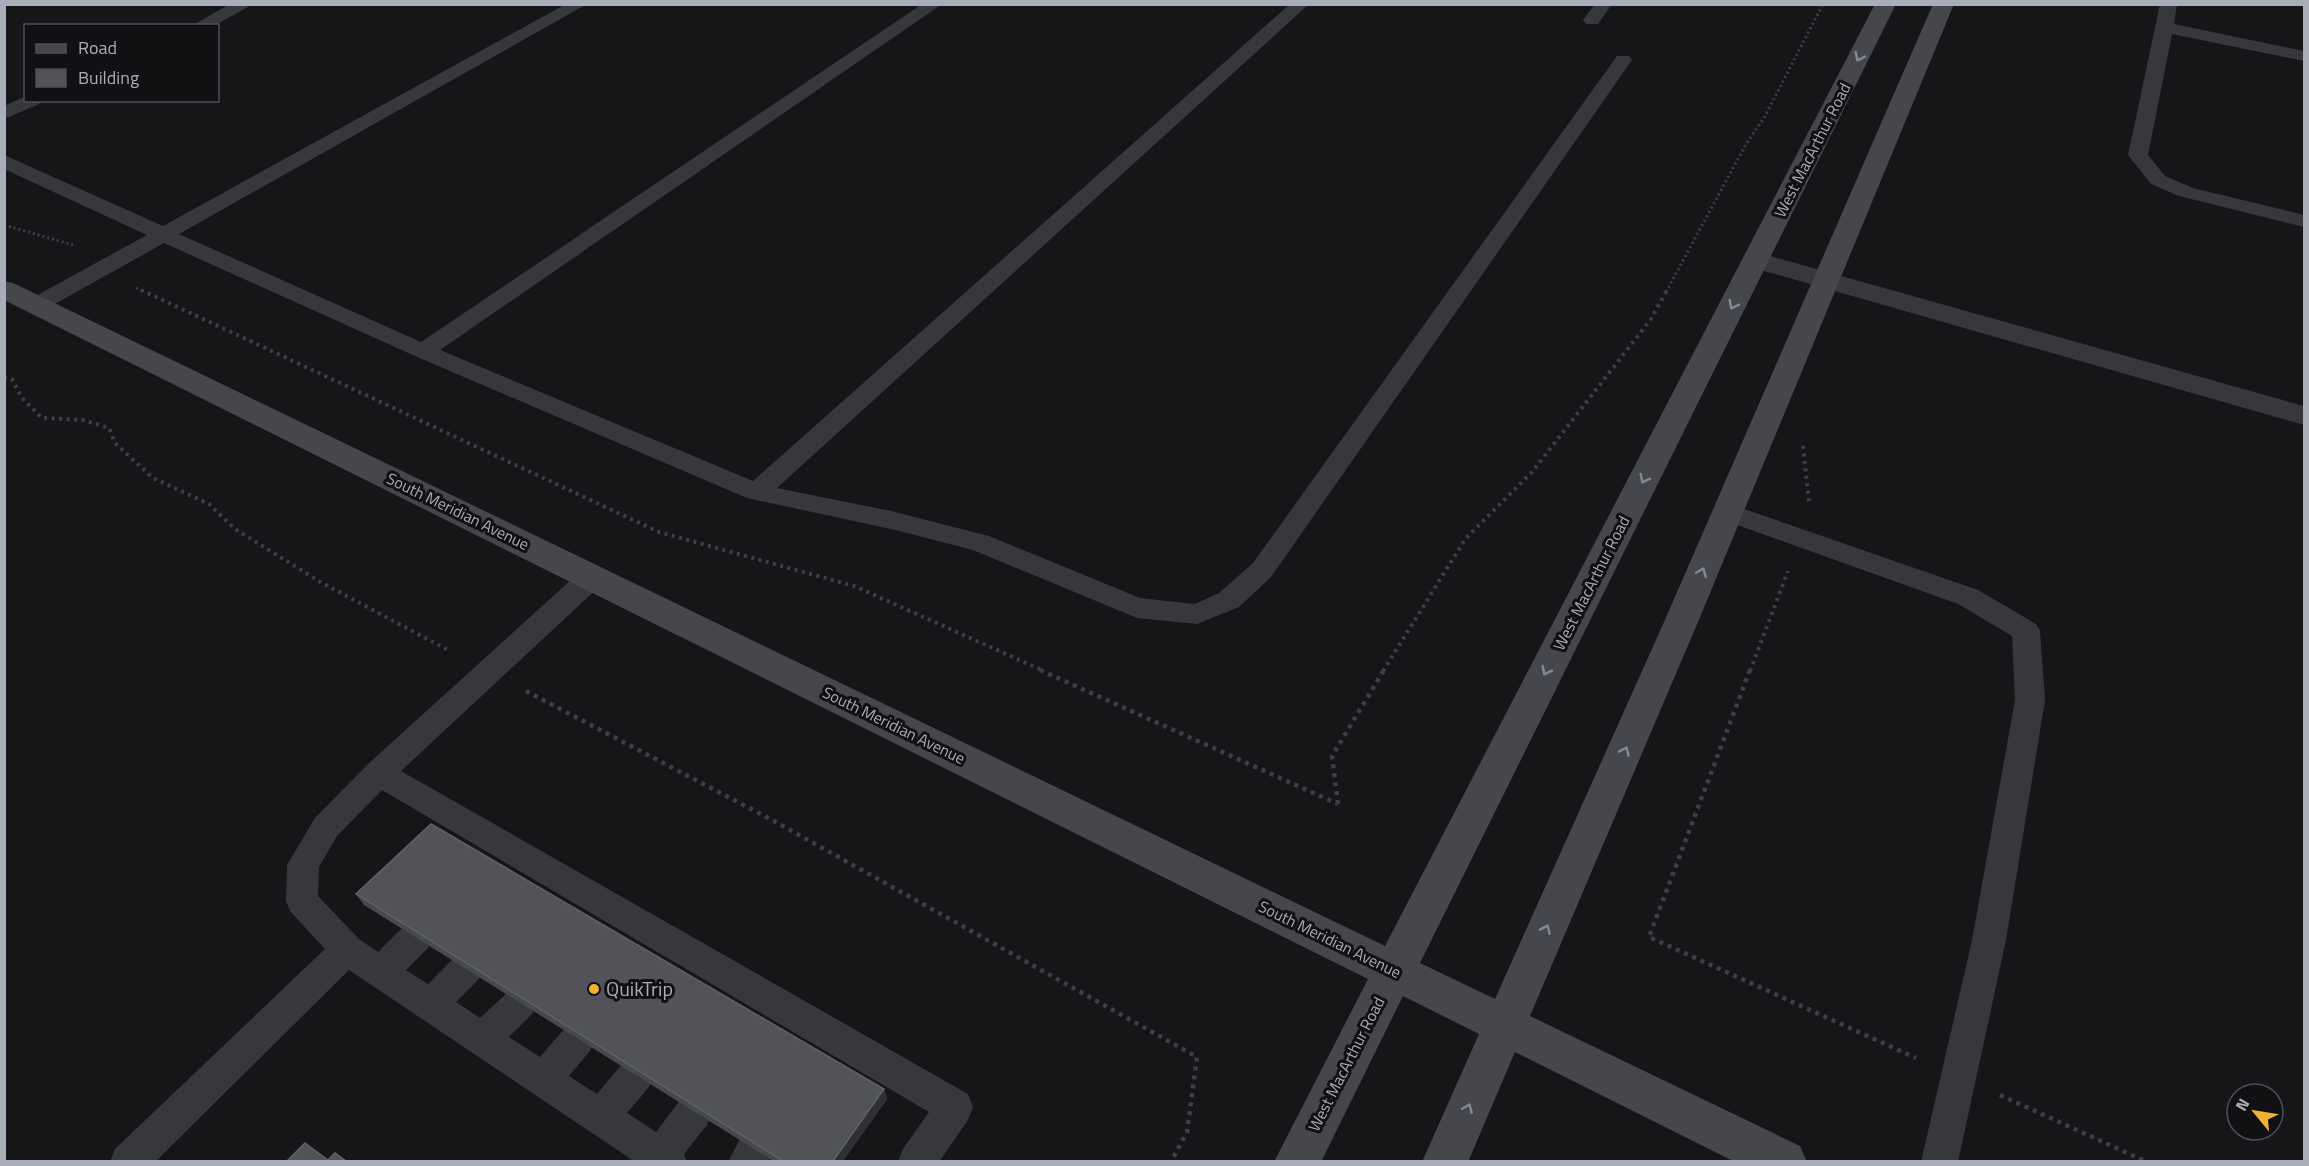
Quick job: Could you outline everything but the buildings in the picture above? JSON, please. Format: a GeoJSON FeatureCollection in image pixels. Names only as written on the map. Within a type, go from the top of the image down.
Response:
{"type":"FeatureCollection","features":[{"type":"Feature","properties":{"kind":"street","name":"West MacArthur Road"},"geometry":{"type":"LineString","coordinates":[[1297,1161],[1886,4]]}},
{"type":"Feature","properties":{"kind":"street"},"geometry":{"type":"LineString","coordinates":[[1445,1161],[1663,665],[1944,4]]}},
{"type":"Feature","properties":{"kind":"street"},"geometry":{"type":"LineString","coordinates":[[1756,260],[2304,416]]}},
{"type":"Feature","properties":{"kind":"street","name":"South Meridian Avenue"},"geometry":{"type":"LineString","coordinates":[[4,289],[1784,1161]]}},
{"type":"Feature","properties":{"kind":"lane"},"geometry":{"type":"LineString","coordinates":[[202,24],[245,4]]}},
{"type":"Feature","properties":{"kind":"lane"},"geometry":{"type":"LineString","coordinates":[[38,304],[579,4]]}},
{"type":"Feature","properties":{"kind":"lane"},"geometry":{"type":"LineString","coordinates":[[423,351],[934,4]]}},
{"type":"Feature","properties":{"kind":"lane"},"geometry":{"type":"LineString","coordinates":[[756,492],[1301,4]]}},
{"type":"Feature","properties":{"kind":"lane"},"geometry":{"type":"LineString","coordinates":[[1592,20],[1604,4]]}},
{"type":"Feature","properties":{"kind":"lane"},"geometry":{"type":"LineString","coordinates":[[2169,4],[2138,155],[2158,180],[2186,192],[2304,221]]}},
{"type":"Feature","properties":{"kind":"lane"},"geometry":{"type":"LineString","coordinates":[[2164,27],[2304,57]]}},
{"type":"Feature","properties":{"kind":"lane"},"geometry":{"type":"LineString","coordinates":[[4,161],[423,351],[756,492],[891,520],[980,543],[1137,608],[1197,614],[1229,600],[1262,570],[1623,60]]}},
{"type":"Feature","properties":{"kind":"lane"},"geometry":{"type":"LineString","coordinates":[[4,113],[28,102]]}},
{"type":"Feature","properties":{"kind":"lane"},"geometry":{"type":"LineString","coordinates":[[1727,512],[1968,597],[2026,632],[2030,700],[1989,940],[1939,1161]]}},
{"type":"Feature","properties":{"kind":"lane"},"geometry":{"type":"LineString","coordinates":[[592,577],[379,773],[326,827],[303,865],[302,901],[347,950],[664,1159],[694,1112]]}},
{"type":"Feature","properties":{"kind":"lane"},"geometry":{"type":"LineString","coordinates":[[379,773],[496,854],[771,1016],[831,1050],[955,1107],[916,1161]]}},
{"type":"Feature","properties":{"kind":"lane"},"geometry":{"type":"LineString","coordinates":[[380,972],[416,937]]}},
{"type":"Feature","properties":{"kind":"lane"},"geometry":{"type":"LineString","coordinates":[[128,1161],[347,950]]}},
{"type":"Feature","properties":{"kind":"lane"},"geometry":{"type":"LineString","coordinates":[[430,1005],[466,969]]}},
{"type":"Feature","properties":{"kind":"lane"},"geometry":{"type":"LineString","coordinates":[[483,1039],[520,1003]]}},
{"type":"Feature","properties":{"kind":"lane"},"geometry":{"type":"LineString","coordinates":[[544,1079],[578,1039]]}},
{"type":"Feature","properties":{"kind":"lane"},"geometry":{"type":"LineString","coordinates":[[601,1118],[636,1075]]}},
{"type":"Feature","properties":{"kind":"path"},"geometry":{"type":"LineString","coordinates":[[4,225],[70,243],[142,292],[659,532],[854,586],[1338,804],[1332,756],[1375,684],[1466,538],[1532,472],[1651,319],[1746,144],[1764,118],[1823,4]]}},
{"type":"Feature","properties":{"kind":"path"},"geometry":{"type":"LineString","coordinates":[[4,378],[12,379],[22,398],[42,418],[83,420],[109,428],[115,443],[153,478],[209,504],[235,529],[322,583],[774,821],[1197,1058],[1187,1132],[1171,1161]]}},
{"type":"Feature","properties":{"kind":"path"},"geometry":{"type":"LineString","coordinates":[[1802,443],[1810,512],[1649,937],[2146,1161]]}},
{"type":"Feature","properties":{"kind":"place","name":"QuikTrip"},"geometry":{"type":"Point","coordinates":[594,989]}}]}
